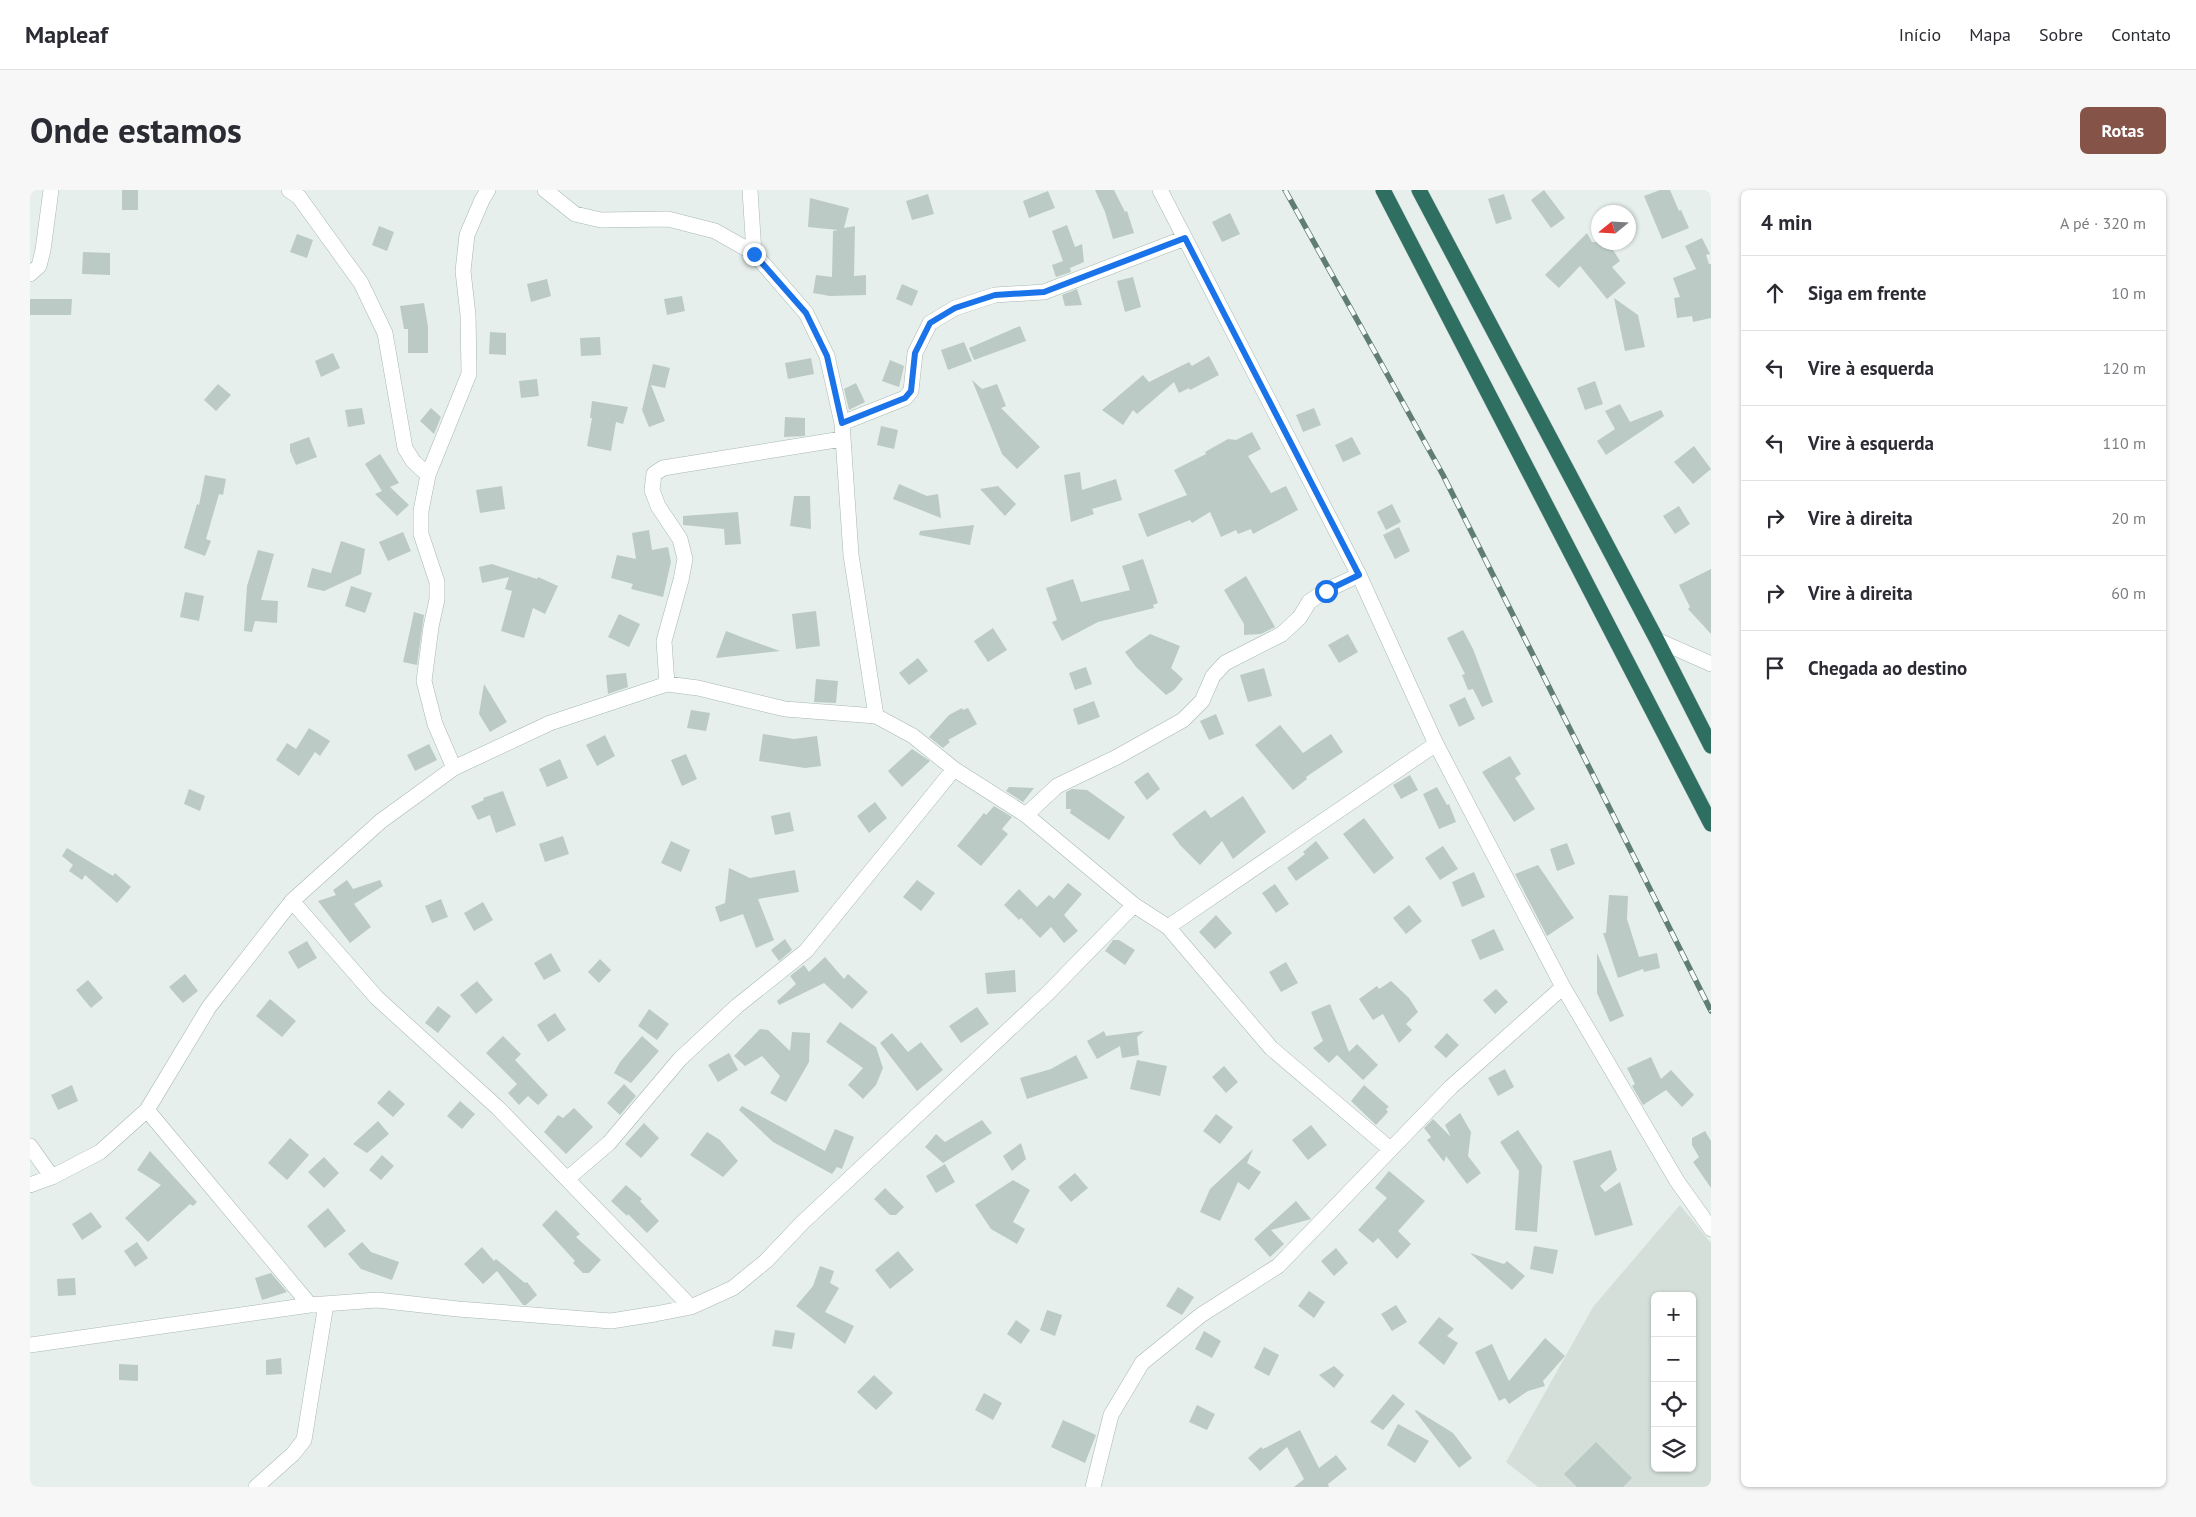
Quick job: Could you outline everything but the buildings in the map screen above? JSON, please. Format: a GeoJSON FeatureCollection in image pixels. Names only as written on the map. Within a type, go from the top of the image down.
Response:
{"type":"FeatureCollection","features":[{"type":"Feature","properties":{"kind":"highway"},"geometry":{"type":"LineString","coordinates":[[1383,190],[1711,824]]}},
{"type":"Feature","properties":{"kind":"highway"},"geometry":{"type":"LineString","coordinates":[[1418,190],[1657,640],[1711,746]]}},
{"type":"Feature","properties":{"kind":"street"},"geometry":{"type":"LineString","coordinates":[[30,274],[39,266],[43,250],[51,190]]}},
{"type":"Feature","properties":{"kind":"street"},"geometry":{"type":"LineString","coordinates":[[289,190],[300,197],[361,283],[385,333],[405,448],[413,461],[428,474]]}},
{"type":"Feature","properties":{"kind":"street"},"geometry":{"type":"LineString","coordinates":[[454,768],[435,724],[424,681],[437,599],[437,582],[421,534],[421,511],[428,474],[469,374],[468,315],[463,271],[467,235],[488,190]]}},
{"type":"Feature","properties":{"kind":"street"},"geometry":{"type":"LineString","coordinates":[[545,190],[575,214],[601,220],[668,219],[715,231],[754,254],[806,313],[827,356],[842,423],[851,555],[876,716]]}},
{"type":"Feature","properties":{"kind":"street"},"geometry":{"type":"LineString","coordinates":[[750,190],[754,254]]}},
{"type":"Feature","properties":{"kind":"street"},"geometry":{"type":"LineString","coordinates":[[1160,190],[1359,575],[1436,744],[1563,987],[1677,1181],[1711,1229]]}},
{"type":"Feature","properties":{"kind":"street"},"geometry":{"type":"LineString","coordinates":[[842,423],[905,398],[911,391],[915,353],[930,323],[955,308],[995,295],[1044,292],[1185,238]]}},
{"type":"Feature","properties":{"kind":"street"},"geometry":{"type":"LineString","coordinates":[[667,684],[664,641],[682,580],[685,559],[680,539],[658,506],[652,490],[654,474],[663,468],[842,439]]}},
{"type":"Feature","properties":{"kind":"street"},"geometry":{"type":"LineString","coordinates":[[1026,815],[1057,786],[1117,757],[1183,720],[1202,701],[1214,676],[1225,663],[1282,634],[1300,617],[1309,602],[1326,591],[1359,575]]}},
{"type":"Feature","properties":{"kind":"street"},"geometry":{"type":"LineString","coordinates":[[1657,640],[1711,664]]}},
{"type":"Feature","properties":{"kind":"street"},"geometry":{"type":"LineString","coordinates":[[30,1184],[52,1178],[100,1152],[147,1110],[209,1007],[292,901],[381,821],[454,768],[550,723],[667,684],[698,688],[785,709],[876,716],[913,736],[954,769],[1026,815],[1134,905],[1168,927],[1271,1048],[1390,1149]]}},
{"type":"Feature","properties":{"kind":"street"},"geometry":{"type":"LineString","coordinates":[[1168,927],[1436,744]]}},
{"type":"Feature","properties":{"kind":"street"},"geometry":{"type":"LineString","coordinates":[[567,1180],[609,1143],[680,1059],[737,1006],[806,951],[954,769]]}},
{"type":"Feature","properties":{"kind":"street"},"geometry":{"type":"LineString","coordinates":[[292,901],[376,998],[498,1108],[691,1307]]}},
{"type":"Feature","properties":{"kind":"street"},"geometry":{"type":"LineString","coordinates":[[30,1345],[318,1305],[377,1300],[458,1309],[611,1321],[691,1307],[733,1288],[766,1261],[809,1217],[1048,993],[1134,905]]}},
{"type":"Feature","properties":{"kind":"street"},"geometry":{"type":"LineString","coordinates":[[1093,1487],[1111,1415],[1142,1363],[1201,1315],[1278,1266],[1451,1087],[1563,987]]}},
{"type":"Feature","properties":{"kind":"street"},"geometry":{"type":"LineString","coordinates":[[147,1110],[318,1305],[304,1440],[293,1454],[256,1487]]}},
{"type":"Feature","properties":{"kind":"street"},"geometry":{"type":"LineString","coordinates":[[30,1146],[52,1178]]}},
{"type":"Feature","properties":{"kind":"shaded area"},"geometry":{"type":"Polygon","coordinates":[[[1680,1205],[1711,1243],[1711,1487],[1538,1487],[1506,1462],[1593,1307],[1680,1205]]]}},
{"type":"Feature","properties":{"kind":"railway"},"geometry":{"type":"LineString","coordinates":[[1285,190],[1443,475],[1711,1011]]}},
{"type":"Feature","properties":{"kind":"route"},"geometry":{"type":"LineString","coordinates":[[754,254],[806,313],[827,356],[842,423],[905,398],[911,391],[915,353],[930,323],[955,308],[995,295],[1044,292],[1185,238],[1359,575],[1326,591]]}}]}
